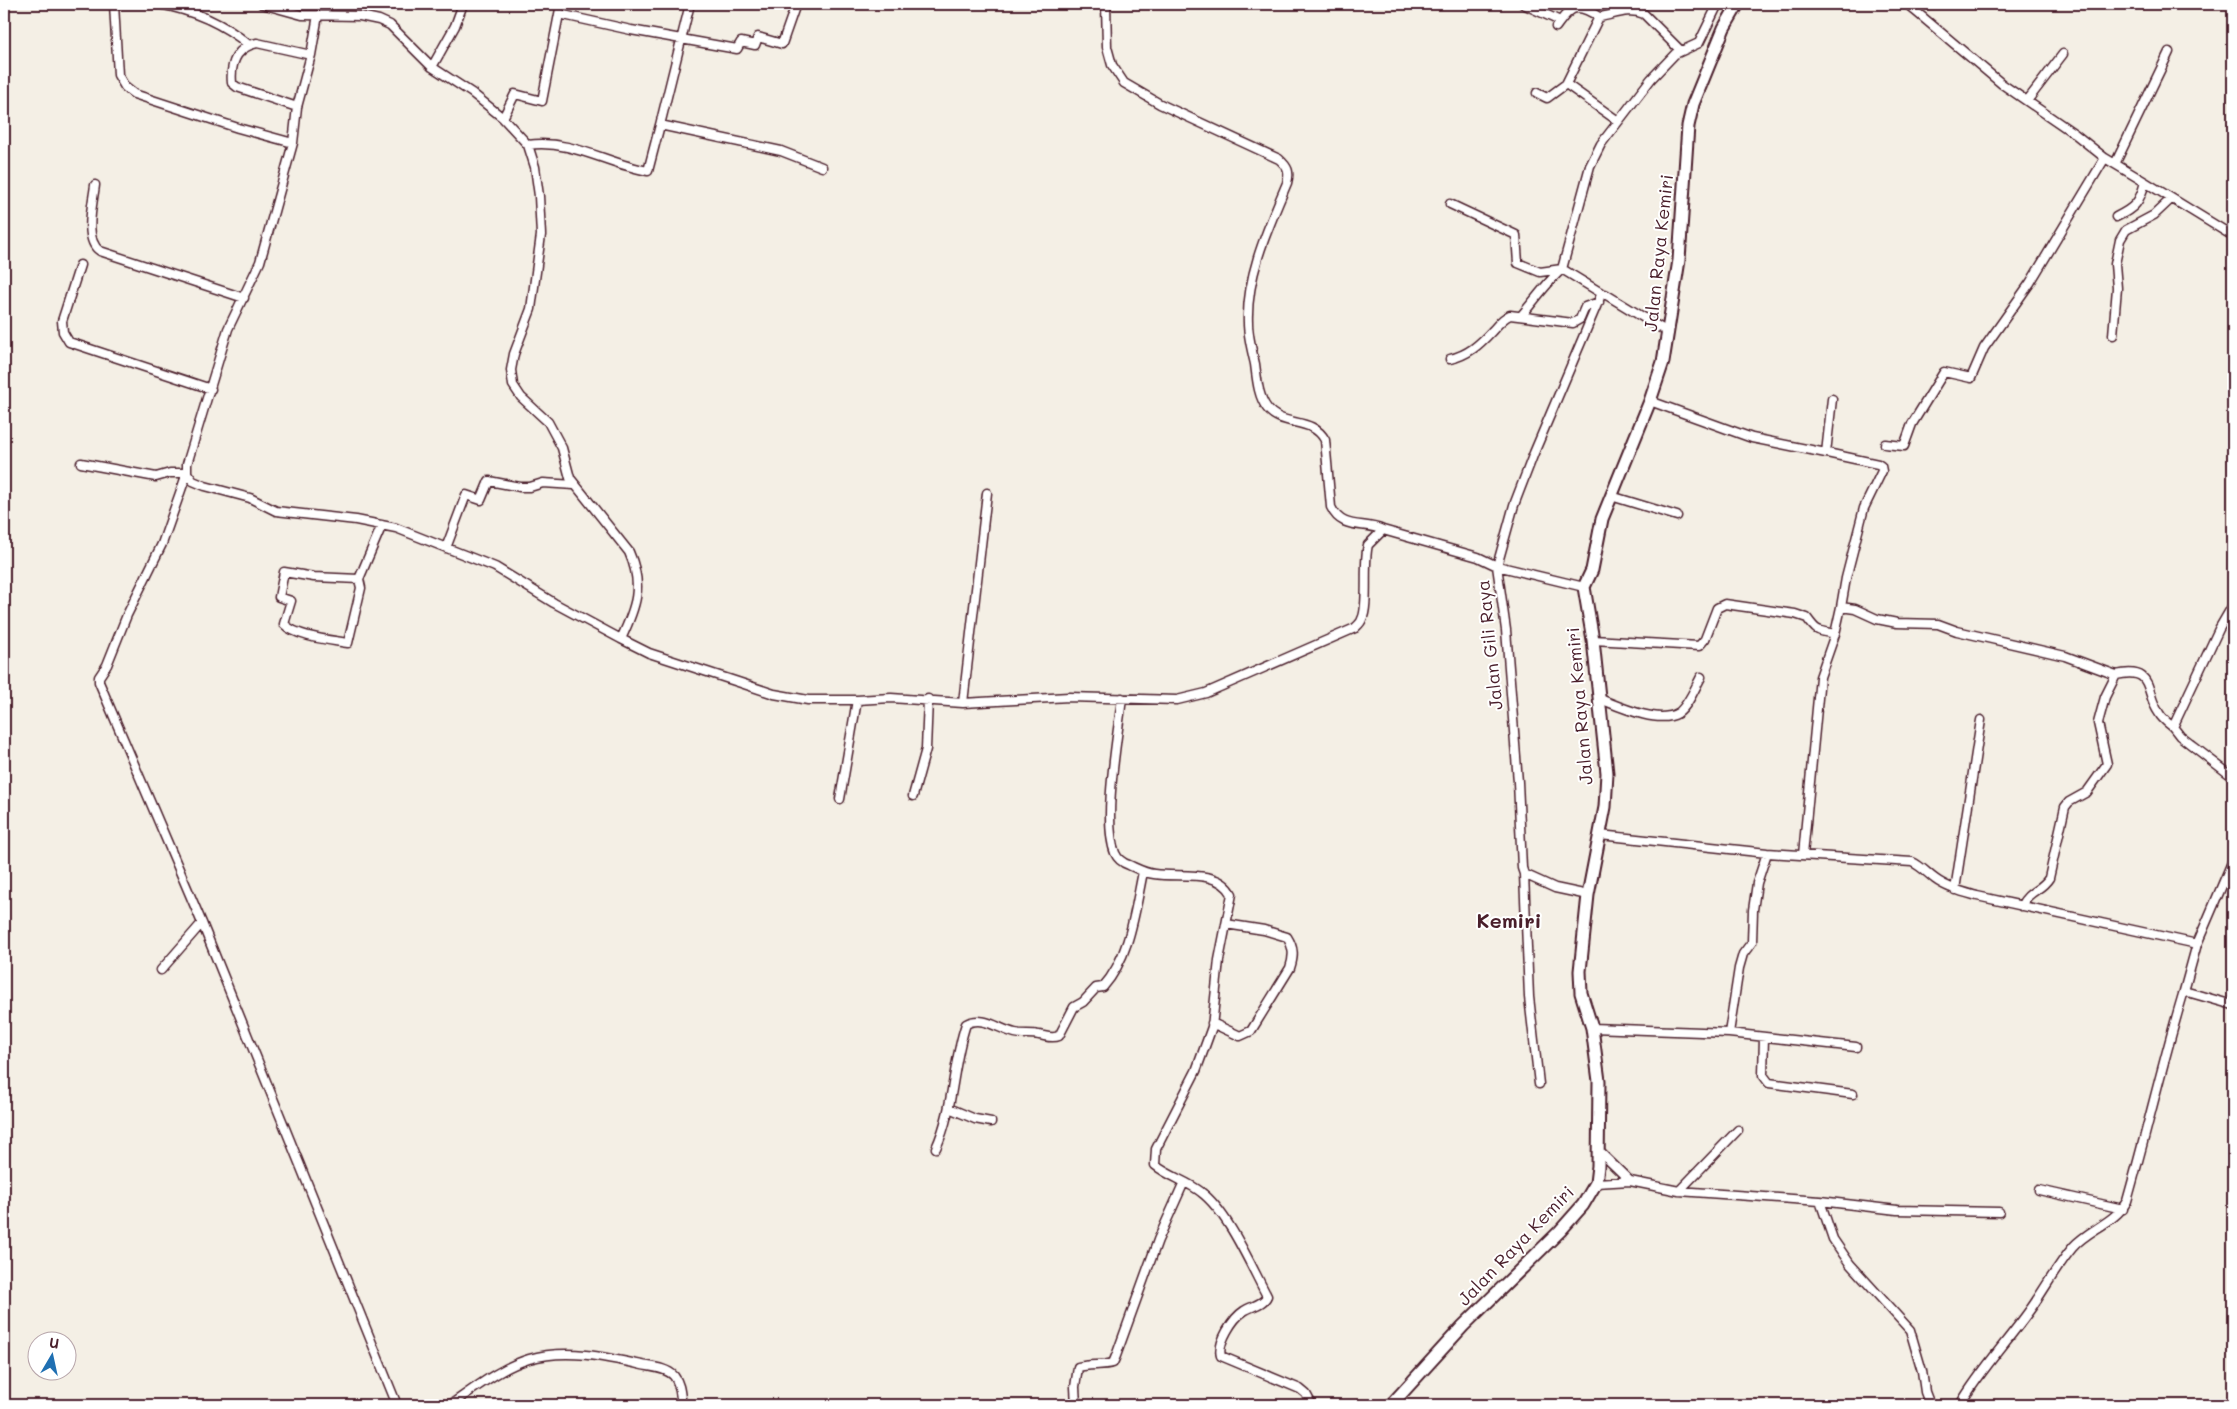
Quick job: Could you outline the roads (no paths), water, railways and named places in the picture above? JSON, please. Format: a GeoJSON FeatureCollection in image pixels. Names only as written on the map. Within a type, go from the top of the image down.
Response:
{"type":"FeatureCollection","features":[{"type":"Feature","properties":{"kind":"street"},"geometry":{"type":"LineString","coordinates":[[114,4],[118,75],[124,87],[134,94],[238,128],[293,143]]}},
{"type":"Feature","properties":{"kind":"street"},"geometry":{"type":"LineString","coordinates":[[159,4],[209,19],[238,36],[249,45]]}},
{"type":"Feature","properties":{"kind":"street"},"geometry":{"type":"LineString","coordinates":[[262,4],[302,15],[360,16],[379,20],[390,25],[432,67],[472,93],[503,118],[528,146],[535,167],[541,235],[531,309],[514,354],[511,370],[514,385],[522,397],[548,422],[556,435],[574,485],[621,541],[634,564],[636,602],[621,639]]}},
{"type":"Feature","properties":{"kind":"street"},"geometry":{"type":"LineString","coordinates":[[432,67],[456,26],[463,4]]}},
{"type":"Feature","properties":{"kind":"street"},"geometry":{"type":"LineString","coordinates":[[503,118],[515,94],[542,101],[561,4]]}},
{"type":"Feature","properties":{"kind":"street"},"geometry":{"type":"LineString","coordinates":[[528,146],[547,144],[584,150],[632,167],[648,170],[690,4]]}},
{"type":"Feature","properties":{"kind":"street"},"geometry":{"type":"LineString","coordinates":[[559,14],[631,30],[738,48],[741,42],[755,45],[758,37],[782,44],[796,4]]}},
{"type":"Feature","properties":{"kind":"street"},"geometry":{"type":"LineString","coordinates":[[1106,4],[1107,47],[1112,65],[1124,83],[1160,104],[1279,159],[1287,167],[1290,175],[1258,256],[1248,315],[1260,393],[1272,413],[1280,418],[1317,428],[1325,440],[1331,507],[1335,516],[1342,521],[1384,530],[1478,558],[1496,566],[1584,587]]}},
{"type":"Feature","properties":{"kind":"street"},"geometry":{"type":"LineString","coordinates":[[1523,4],[1558,24],[1571,9],[1577,8],[1586,8],[1598,17],[1626,11],[1637,11],[1644,14],[1681,51]]}},
{"type":"Feature","properties":{"kind":"street"},"geometry":{"type":"LineString","coordinates":[[1521,316],[1540,296],[1552,278],[1562,269],[1590,166],[1601,144],[1643,87],[1675,54],[1699,43],[1718,4]]}},
{"type":"Feature","properties":{"kind":"street","name":"Jalan Raya Kemiri"},"geometry":{"type":"LineString","coordinates":[[1391,1405],[1463,1326],[1560,1231],[1583,1205],[1596,1183],[1599,1150],[1599,1081],[1592,1028],[1583,1003],[1580,982],[1588,895],[1605,807],[1606,773],[1600,699],[1584,587],[1592,570],[1602,519],[1650,400],[1663,362],[1679,260],[1688,126],[1700,82],[1724,28],[1738,4]]}},
{"type":"Feature","properties":{"kind":"street"},"geometry":{"type":"LineString","coordinates":[[1907,4],[2002,84],[2075,134],[2105,158],[2116,162],[2171,199],[2233,236]]}},
{"type":"Feature","properties":{"kind":"street"},"geometry":{"type":"LineString","coordinates":[[318,15],[311,55],[297,107],[293,143],[260,262],[228,329],[187,464],[187,472],[162,544],[127,615],[106,665],[99,676],[99,682],[202,923],[398,1405]]}},
{"type":"Feature","properties":{"kind":"street"},"geometry":{"type":"LineString","coordinates":[[1537,93],[1548,98],[1566,84],[1598,17]]}},
{"type":"Feature","properties":{"kind":"street"},"geometry":{"type":"LineString","coordinates":[[297,107],[236,87],[232,83],[233,67],[238,52],[249,45],[258,43],[311,55]]}},
{"type":"Feature","properties":{"kind":"street"},"geometry":{"type":"LineString","coordinates":[[2116,162],[2169,52]]}},
{"type":"Feature","properties":{"kind":"street"},"geometry":{"type":"LineString","coordinates":[[2027,101],[2063,54]]}},
{"type":"Feature","properties":{"kind":"street"},"geometry":{"type":"LineString","coordinates":[[1566,84],[1618,121]]}},
{"type":"Feature","properties":{"kind":"street"},"geometry":{"type":"LineString","coordinates":[[660,125],[781,151],[822,167]]}},
{"type":"Feature","properties":{"kind":"street"},"geometry":{"type":"LineString","coordinates":[[1885,444],[1904,446],[1912,424],[1942,373],[1946,371],[1971,378],[1984,348],[2030,283],[2105,158]]}},
{"type":"Feature","properties":{"kind":"street"},"geometry":{"type":"LineString","coordinates":[[2116,217],[2131,210],[2145,182]]}},
{"type":"Feature","properties":{"kind":"street"},"geometry":{"type":"LineString","coordinates":[[95,185],[90,234],[94,247],[100,251],[244,298]]}},
{"type":"Feature","properties":{"kind":"street"},"geometry":{"type":"LineString","coordinates":[[2113,335],[2117,288],[2115,264],[2120,240],[2126,230],[2154,215],[2171,199]]}},
{"type":"Feature","properties":{"kind":"street"},"geometry":{"type":"LineString","coordinates":[[1450,204],[1516,235],[1517,259],[1522,265],[1540,272],[1562,269],[1669,333]]}},
{"type":"Feature","properties":{"kind":"street"},"geometry":{"type":"LineString","coordinates":[[80,265],[62,321],[63,332],[69,342],[210,389]]}},
{"type":"Feature","properties":{"kind":"street","name":"Jalan Gili Raya"},"geometry":{"type":"LineString","coordinates":[[1539,1084],[1529,997],[1524,874],[1506,630],[1496,566],[1514,505],[1534,453],[1603,294]]}},
{"type":"Feature","properties":{"kind":"street"},"geometry":{"type":"LineString","coordinates":[[1450,359],[1463,356],[1477,347],[1503,318],[1510,315],[1577,322],[1585,307],[1599,302]]}},
{"type":"Feature","properties":{"kind":"street"},"geometry":{"type":"LineString","coordinates":[[1827,453],[1832,399]]}},
{"type":"Feature","properties":{"kind":"street"},"geometry":{"type":"LineString","coordinates":[[1650,400],[1752,438],[1881,466],[1882,471],[1864,508],[1846,578],[1842,607],[1835,634],[1820,677],[1803,855]]}},
{"type":"Feature","properties":{"kind":"street"},"geometry":{"type":"LineString","coordinates":[[81,463],[156,477],[170,473],[187,472]]}},
{"type":"Feature","properties":{"kind":"street"},"geometry":{"type":"LineString","coordinates":[[187,472],[193,481],[250,498],[276,511],[382,525],[446,548],[495,568],[649,653],[774,694],[808,700],[891,698],[928,699],[963,703],[1069,697],[1177,700],[1206,693],[1355,628],[1365,612],[1365,578],[1368,545],[1384,530]]}},
{"type":"Feature","properties":{"kind":"street"},"geometry":{"type":"LineString","coordinates":[[446,548],[466,495],[481,500],[489,481],[520,487],[530,487],[543,483],[574,485]]}},
{"type":"Feature","properties":{"kind":"street"},"geometry":{"type":"LineString","coordinates":[[963,703],[986,493]]}},
{"type":"Feature","properties":{"kind":"street"},"geometry":{"type":"LineString","coordinates":[[1611,496],[1677,516]]}},
{"type":"Feature","properties":{"kind":"street"},"geometry":{"type":"LineString","coordinates":[[359,579],[314,577],[284,572],[279,597],[291,601],[284,624],[289,629],[310,636],[348,643],[361,588],[359,579],[382,525]]}},
{"type":"Feature","properties":{"kind":"street"},"geometry":{"type":"LineString","coordinates":[[1593,640],[1699,646],[1705,639],[1717,608],[1725,604],[1795,614],[1807,618],[1813,628],[1817,630],[1835,634]]}},
{"type":"Feature","properties":{"kind":"street"},"geometry":{"type":"LineString","coordinates":[[2173,727],[2219,628],[2233,605]]}},
{"type":"Feature","properties":{"kind":"street"},"geometry":{"type":"LineString","coordinates":[[1842,607],[1855,609],[1877,618],[1897,623],[1938,624],[1957,631],[2065,656],[2116,674],[2130,673],[2143,677],[2150,686],[2159,714],[2180,736],[2233,777]]}},
{"type":"Feature","properties":{"kind":"street"},"geometry":{"type":"LineString","coordinates":[[2020,906],[2030,893],[2041,887],[2049,878],[2065,807],[2069,802],[2087,792],[2107,764],[2098,724],[2108,689],[2116,674]]}},
{"type":"Feature","properties":{"kind":"street"},"geometry":{"type":"LineString","coordinates":[[1600,699],[1641,715],[1671,716],[1678,713],[1683,707],[1701,678]]}},
{"type":"Feature","properties":{"kind":"street"},"geometry":{"type":"LineString","coordinates":[[1122,698],[1110,816],[1111,837],[1116,855],[1121,861],[1143,872],[1210,877],[1219,880],[1226,885],[1232,894],[1219,960],[1212,1023],[1196,1071],[1156,1149],[1155,1165],[1202,1193],[1213,1204],[1238,1242],[1267,1296],[1260,1303],[1243,1311],[1231,1325],[1221,1345],[1221,1356],[1300,1389],[1306,1394],[1312,1405]]}},
{"type":"Feature","properties":{"kind":"street"},"geometry":{"type":"LineString","coordinates":[[913,796],[926,749],[928,699]]}},
{"type":"Feature","properties":{"kind":"street"},"geometry":{"type":"LineString","coordinates":[[840,799],[857,700]]}},
{"type":"Feature","properties":{"kind":"street"},"geometry":{"type":"LineString","coordinates":[[1956,890],[1981,720]]}},
{"type":"Feature","properties":{"kind":"street"},"geometry":{"type":"LineString","coordinates":[[1600,835],[1767,853],[1912,862],[1919,865],[1934,879],[1956,890],[2020,906],[2197,944]]}},
{"type":"Feature","properties":{"kind":"street"},"geometry":{"type":"LineString","coordinates":[[1729,1033],[1739,968],[1743,954],[1752,942],[1752,910],[1757,883],[1767,853]]}},
{"type":"Feature","properties":{"kind":"street"},"geometry":{"type":"LineString","coordinates":[[1960,1405],[2073,1248],[2081,1239],[2123,1209],[2127,1201],[2148,1126],[2166,1050],[2197,944],[2233,860]]}},
{"type":"Feature","properties":{"kind":"street"},"geometry":{"type":"LineString","coordinates":[[936,1148],[949,1108],[955,1067],[966,1024],[973,1020],[984,1021],[1016,1034],[1037,1034],[1054,1038],[1059,1036],[1074,1007],[1083,1002],[1096,988],[1103,987],[1119,965],[1132,925],[1143,872]]}},
{"type":"Feature","properties":{"kind":"street"},"geometry":{"type":"LineString","coordinates":[[1524,874],[1555,888],[1588,895]]}},
{"type":"Feature","properties":{"kind":"street"},"geometry":{"type":"LineString","coordinates":[[161,970],[202,923]]}},
{"type":"Feature","properties":{"kind":"street"},"geometry":{"type":"LineString","coordinates":[[1212,1023],[1240,1036],[1251,1031],[1290,968],[1294,957],[1292,944],[1287,937],[1264,930],[1226,924]]}},
{"type":"Feature","properties":{"kind":"street"},"geometry":{"type":"LineString","coordinates":[[2184,991],[2233,1005]]}},
{"type":"Feature","properties":{"kind":"street"},"geometry":{"type":"LineString","coordinates":[[1592,1028],[1729,1033],[1856,1047]]}},
{"type":"Feature","properties":{"kind":"street"},"geometry":{"type":"LineString","coordinates":[[1764,1037],[1763,1075],[1769,1083],[1853,1094]]}},
{"type":"Feature","properties":{"kind":"street"},"geometry":{"type":"LineString","coordinates":[[949,1108],[975,1119],[991,1122]]}},
{"type":"Feature","properties":{"kind":"street"},"geometry":{"type":"LineString","coordinates":[[1679,1192],[1738,1130]]}},
{"type":"Feature","properties":{"kind":"street"},"geometry":{"type":"LineString","coordinates":[[1599,1150],[1630,1181]]}},
{"type":"Feature","properties":{"kind":"street"},"geometry":{"type":"LineString","coordinates":[[1596,1183],[1630,1181],[1679,1192],[1820,1201],[1897,1210],[1999,1212]]}},
{"type":"Feature","properties":{"kind":"street"},"geometry":{"type":"LineString","coordinates":[[1076,1405],[1075,1387],[1078,1367],[1113,1362],[1158,1240],[1184,1182]]}},
{"type":"Feature","properties":{"kind":"street"},"geometry":{"type":"LineString","coordinates":[[2038,1190],[2123,1209]]}},
{"type":"Feature","properties":{"kind":"street"},"geometry":{"type":"LineString","coordinates":[[1820,1201],[1833,1239],[1850,1264],[1910,1330],[1930,1405]]}},
{"type":"Feature","properties":{"kind":"street"},"geometry":{"type":"LineString","coordinates":[[450,1405],[506,1368],[531,1359],[568,1355],[601,1356],[660,1369],[673,1375],[679,1385],[682,1405]]}},
{"type":"Feature","properties":{"kind":"district","name":"Kemiri"},"geometry":{"type":"Point","coordinates":[1509,921]}}]}
